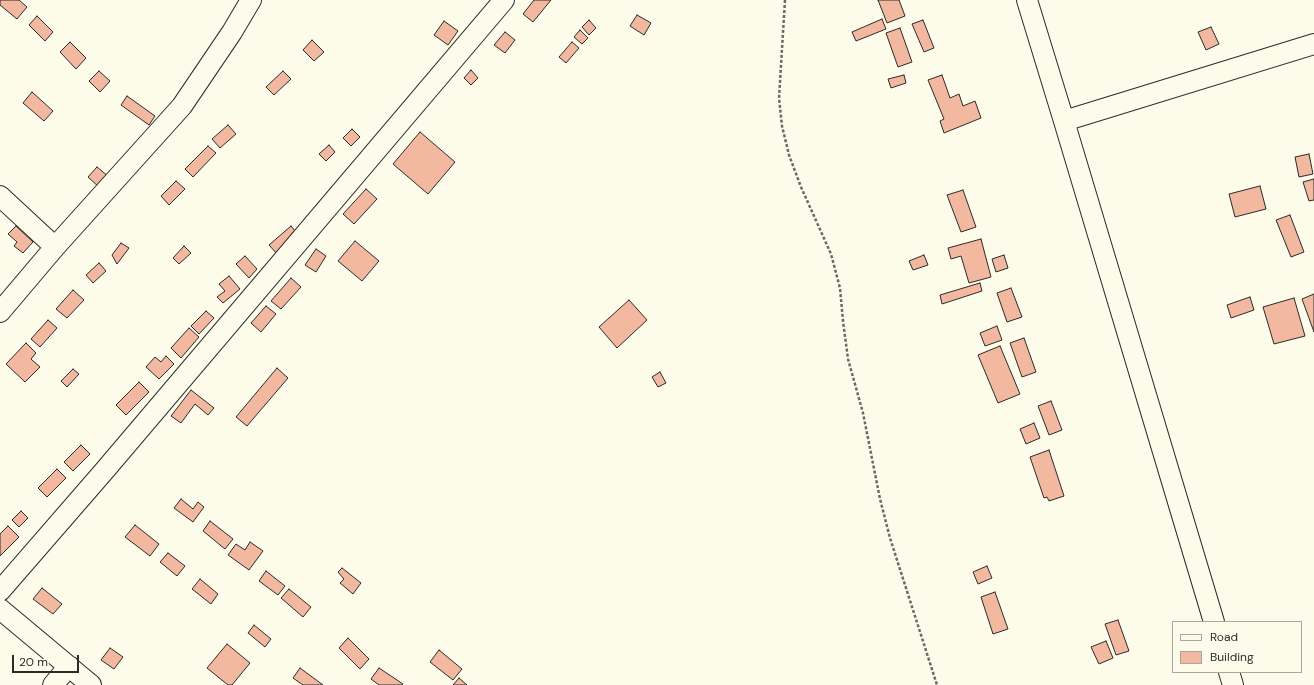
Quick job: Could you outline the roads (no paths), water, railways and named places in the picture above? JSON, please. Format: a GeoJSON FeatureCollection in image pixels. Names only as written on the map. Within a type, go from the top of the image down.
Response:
{"type":"FeatureCollection","features":[{"type":"Feature","properties":{"kind":"street"},"geometry":{"type":"LineString","coordinates":[[0,312],[55,247],[182,106],[232,32],[251,0]]}},
{"type":"Feature","properties":{"kind":"street"},"geometry":{"type":"LineString","coordinates":[[0,591],[105,470],[504,0]]}},
{"type":"Feature","properties":{"kind":"street"},"geometry":{"type":"LineString","coordinates":[[1027,0],[1214,621]]}},
{"type":"Feature","properties":{"kind":"street"},"geometry":{"type":"LineString","coordinates":[[1064,121],[1314,44]]}},
{"type":"Feature","properties":{"kind":"street"},"geometry":{"type":"LineString","coordinates":[[0,196],[55,247]]}},
{"type":"Feature","properties":{"kind":"street"},"geometry":{"type":"LineString","coordinates":[[0,609],[91,685]]}},
{"type":"Feature","properties":{"kind":"street"},"geometry":{"type":"LineString","coordinates":[[53,685],[69,666]]}},
{"type":"Feature","properties":{"kind":"street"},"geometry":{"type":"LineString","coordinates":[[1229,673],[1233,685]]}}]}
